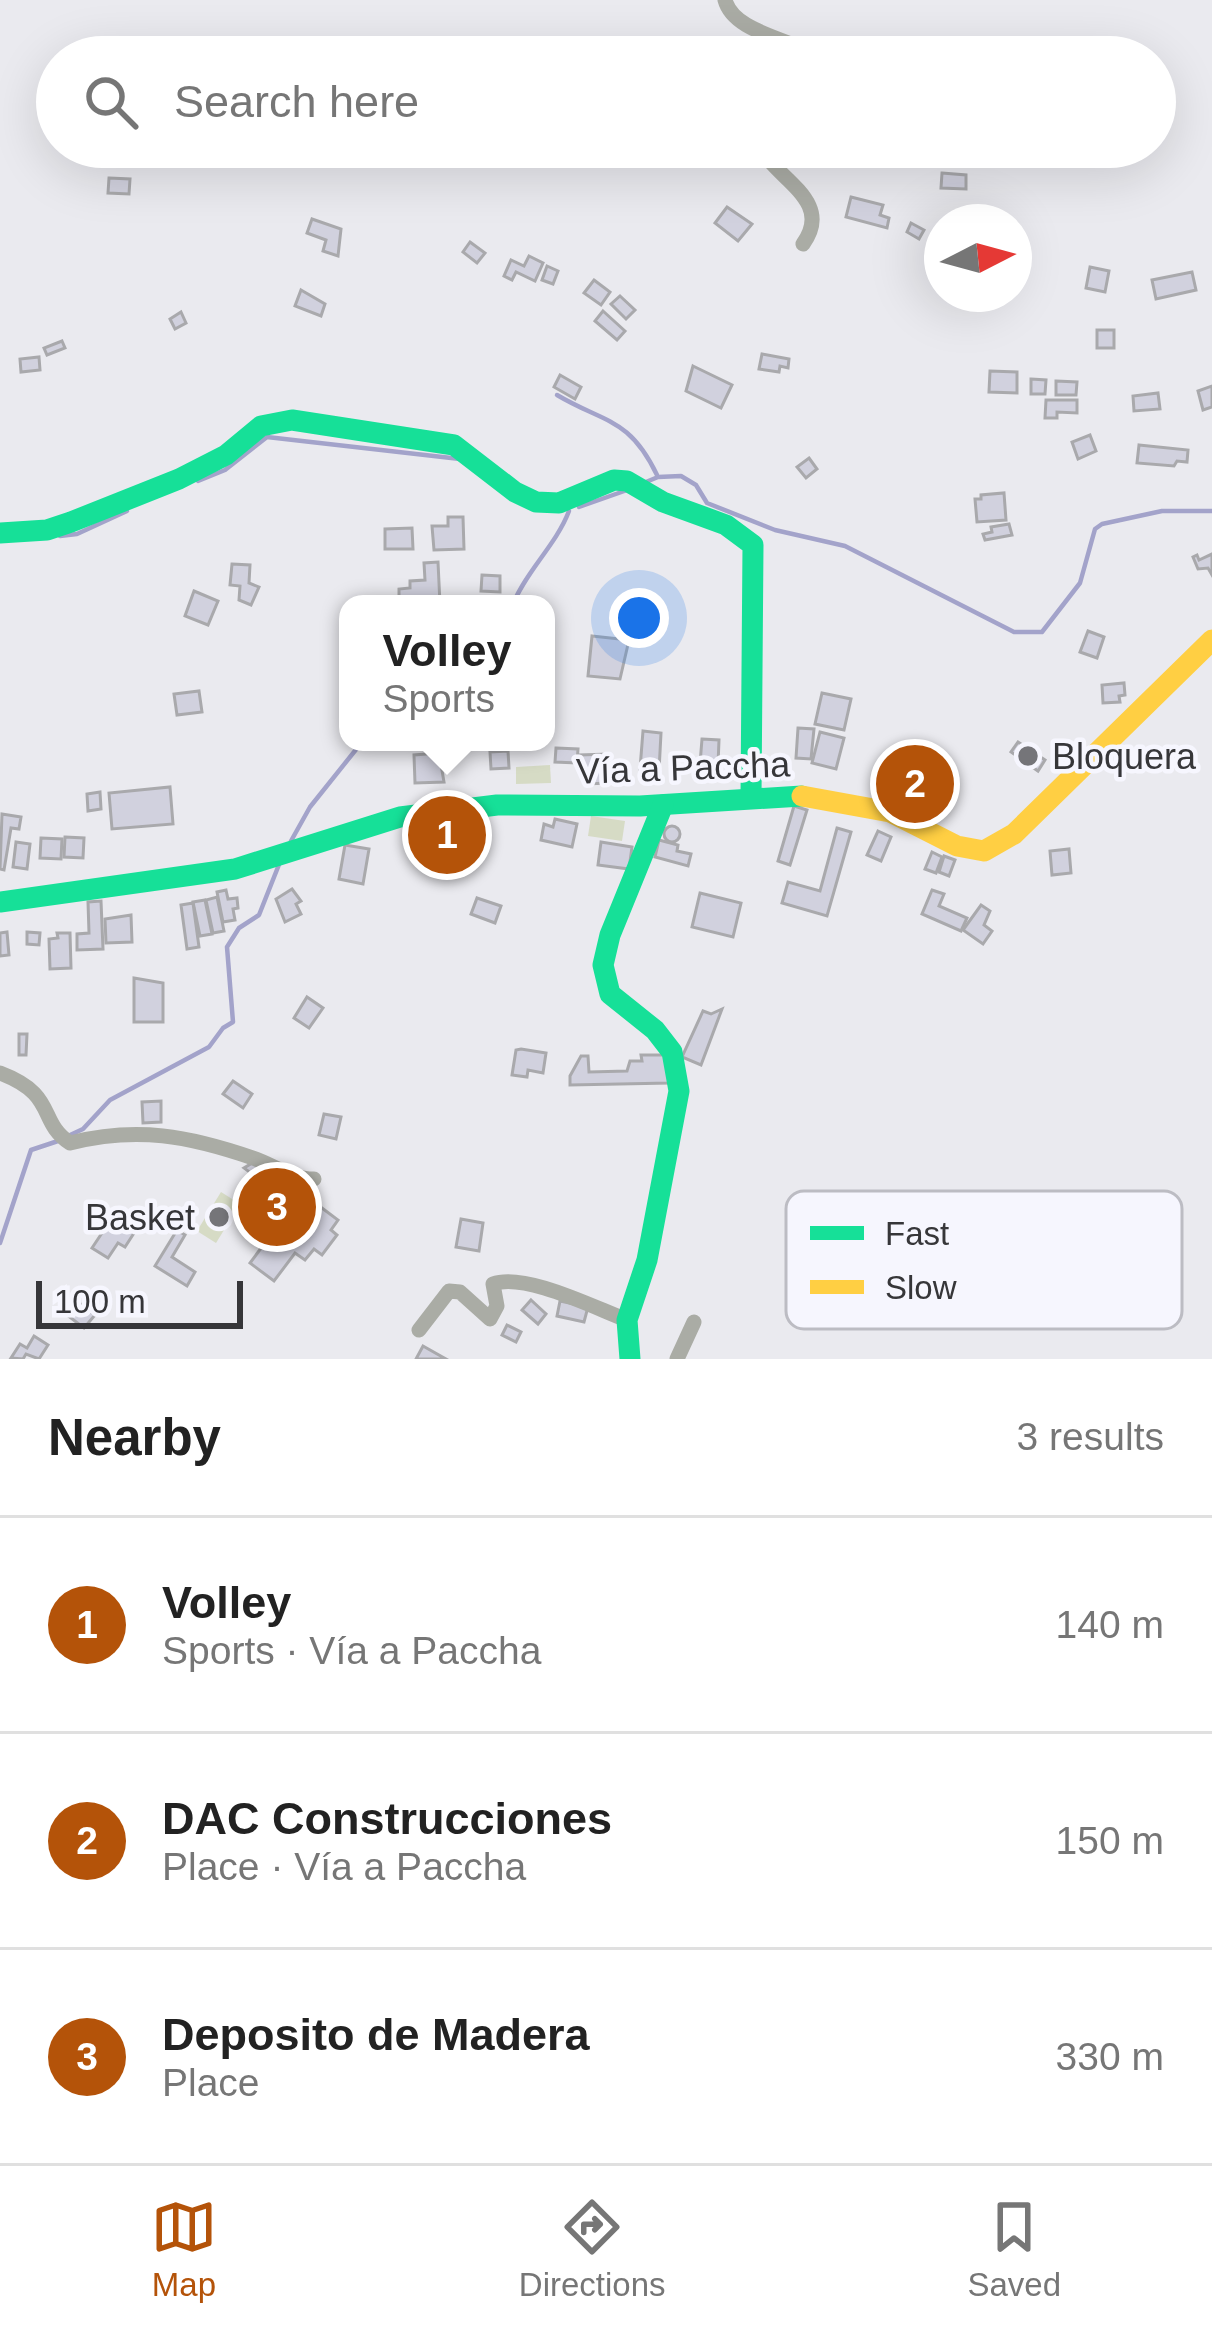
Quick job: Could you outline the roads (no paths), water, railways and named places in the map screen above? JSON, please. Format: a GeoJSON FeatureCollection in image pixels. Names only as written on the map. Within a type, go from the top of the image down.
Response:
{"type":"FeatureCollection","features":[{"type":"Feature","properties":{"kind":"street"},"geometry":{"type":"LineString","coordinates":[[725,0],[728,11],[745,27],[772,36]]}},
{"type":"Feature","properties":{"kind":"street"},"geometry":{"type":"LineString","coordinates":[[777,168],[812,209],[813,224],[803,244]]}},
{"type":"Feature","properties":{"kind":"street"},"geometry":{"type":"LineString","coordinates":[[0,533],[47,530],[71,522],[179,479],[226,455],[261,426],[292,420],[454,445],[474,453],[515,492],[534,502],[560,504],[612,481],[630,482],[660,501],[744,533],[753,545],[751,797]]}},
{"type":"Feature","properties":{"kind":"street","name":"Vía a Paccha"},"geometry":{"type":"LineString","coordinates":[[0,902],[235,869],[400,817],[497,805],[663,805],[800,796],[890,812],[957,846],[992,849],[1212,640]]}},
{"type":"Feature","properties":{"kind":"street"},"geometry":{"type":"LineString","coordinates":[[630,1359],[627,1320],[647,1260],[680,1091],[672,1052],[655,1030],[610,994],[602,965],[663,805]]}},
{"type":"Feature","properties":{"kind":"street"},"geometry":{"type":"LineString","coordinates":[[0,1073],[41,1096],[65,1139],[172,1134],[254,1158],[302,1179],[314,1179]]}},
{"type":"Feature","properties":{"kind":"street"},"geometry":{"type":"LineString","coordinates":[[419,1330],[449,1291],[460,1292],[486,1318],[494,1317],[497,1306],[492,1289],[504,1280],[547,1290],[627,1320]]}},
{"type":"Feature","properties":{"kind":"street"},"geometry":{"type":"LineString","coordinates":[[677,1359],[694,1322]]}},
{"type":"Feature","properties":{"kind":"waterway"},"geometry":{"type":"LineString","coordinates":[[557,395],[625,432],[657,475]]}},
{"type":"Feature","properties":{"kind":"waterway"},"geometry":{"type":"LineString","coordinates":[[198,481],[225,470],[267,437],[460,459]]}},
{"type":"Feature","properties":{"kind":"waterway"},"geometry":{"type":"LineString","coordinates":[[646,482],[681,476],[696,485],[707,503],[775,530],[845,546],[1014,632],[1042,632],[1080,583],[1095,529],[1102,524],[1162,511],[1212,511]]}},
{"type":"Feature","properties":{"kind":"waterway"},"geometry":{"type":"LineString","coordinates":[[579,507],[630,489]]}},
{"type":"Feature","properties":{"kind":"waterway"},"geometry":{"type":"LineString","coordinates":[[60,536],[77,534],[127,511]]}},
{"type":"Feature","properties":{"kind":"waterway"},"geometry":{"type":"LineString","coordinates":[[518,595],[569,511]]}},
{"type":"Feature","properties":{"kind":"waterway"},"geometry":{"type":"LineString","coordinates":[[291,841],[310,807],[355,751]]}},
{"type":"Feature","properties":{"kind":"waterway"},"geometry":{"type":"LineString","coordinates":[[68,1136],[83,1129],[110,1100],[209,1047],[233,1022],[227,947],[239,928],[259,915],[280,862]]}},
{"type":"Feature","properties":{"kind":"waterway"},"geometry":{"type":"LineString","coordinates":[[0,1243],[31,1150],[58,1141]]}},
{"type":"Feature","properties":{"kind":"place","name":"Bloquera"},"geometry":{"type":"Point","coordinates":[1028,756]}},
{"type":"Feature","properties":{"kind":"place","name":"DAC Construcciones"},"geometry":{"type":"Point","coordinates":[915,784]}},
{"type":"Feature","properties":{"kind":"place","name":"Volley"},"geometry":{"type":"Point","coordinates":[447,835]}},
{"type":"Feature","properties":{"kind":"place","name":"Deposito de Madera"},"geometry":{"type":"Point","coordinates":[277,1207]}},
{"type":"Feature","properties":{"kind":"place","name":"Basket"},"geometry":{"type":"Point","coordinates":[219,1217]}}]}
